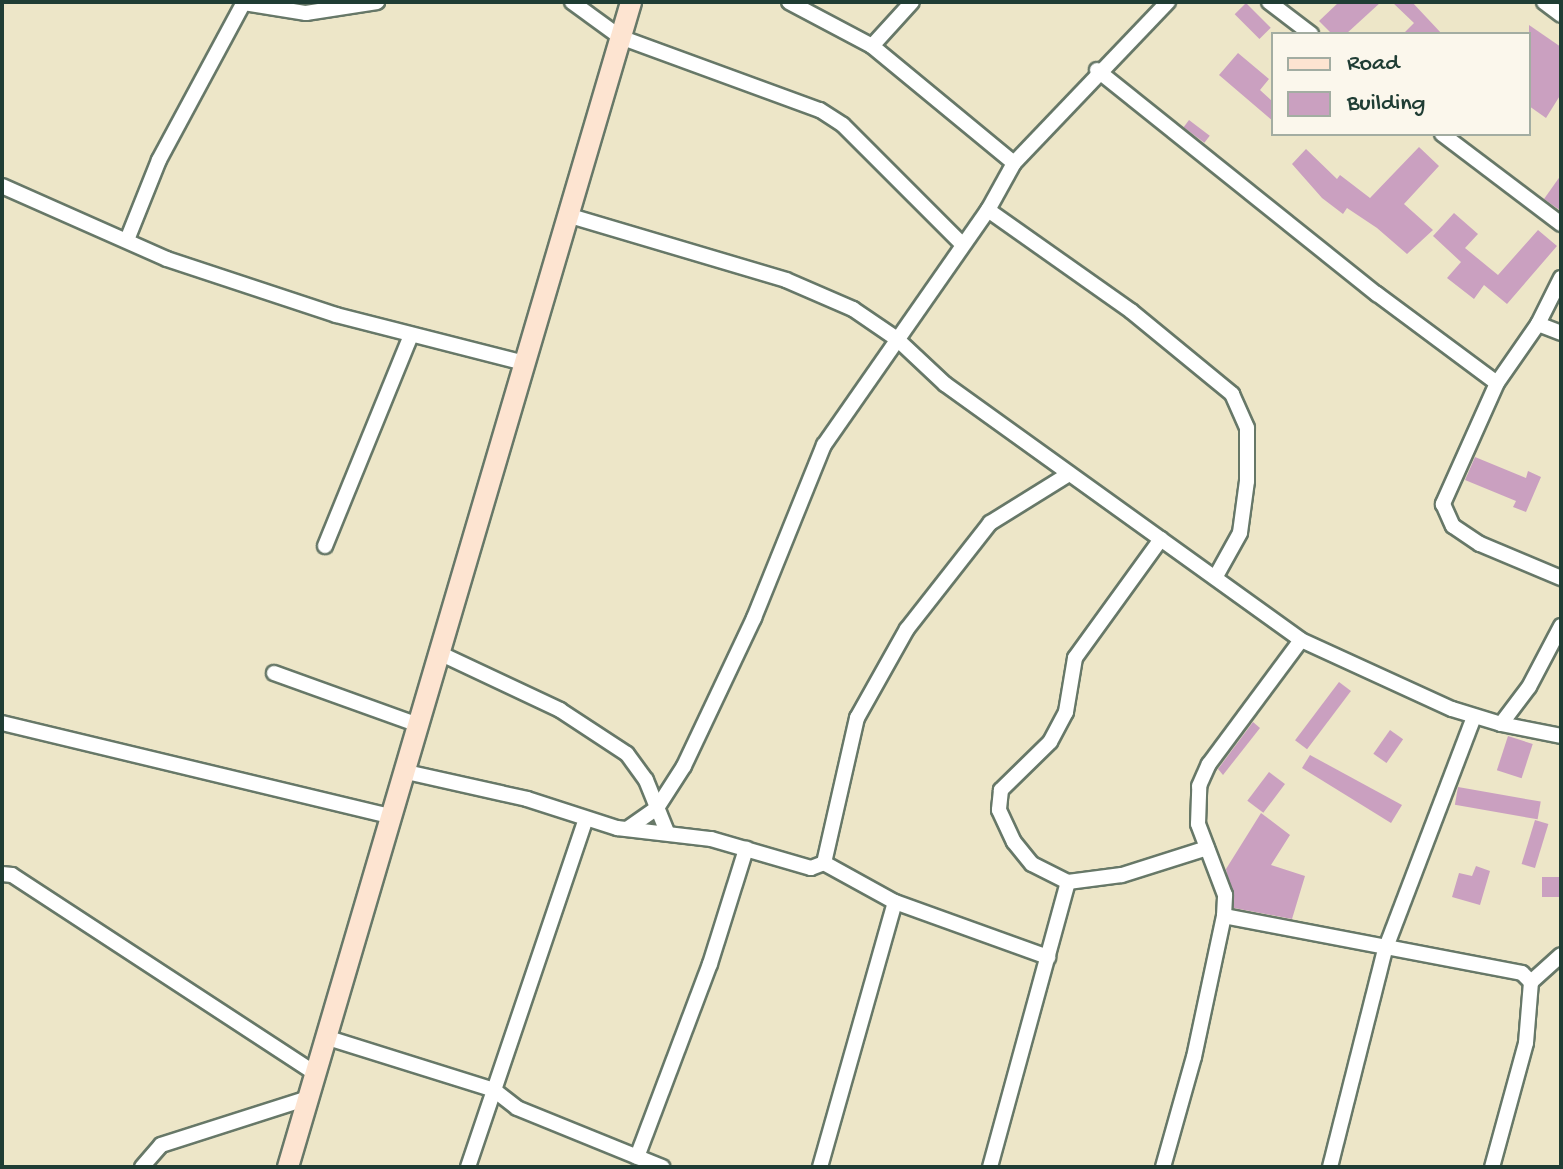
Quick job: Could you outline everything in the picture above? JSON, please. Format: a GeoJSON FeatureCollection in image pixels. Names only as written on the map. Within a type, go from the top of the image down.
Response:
{"type":"FeatureCollection","features":[{"type":"Feature","properties":{"kind":"main road"},"geometry":{"type":"LineString","coordinates":[[288,1167],[521,362],[631,2]]}},
{"type":"Feature","properties":{"kind":"street"},"geometry":{"type":"LineString","coordinates":[[127,240],[159,160],[244,2],[306,13],[377,2]]}},
{"type":"Feature","properties":{"kind":"street"},"geometry":{"type":"LineString","coordinates":[[572,2],[620,37],[820,110],[843,125],[961,243]]}},
{"type":"Feature","properties":{"kind":"street"},"geometry":{"type":"LineString","coordinates":[[789,2],[872,46],[1014,163]]}},
{"type":"Feature","properties":{"kind":"street"},"geometry":{"type":"LineString","coordinates":[[872,46],[912,2]]}},
{"type":"Feature","properties":{"kind":"street"},"geometry":{"type":"LineString","coordinates":[[627,829],[657,808],[684,766],[754,618],[824,445],[961,243],[988,210],[1014,163],[1097,70],[1168,2]]}},
{"type":"Feature","properties":{"kind":"street"},"geometry":{"type":"LineString","coordinates":[[1269,2],[1308,32]]}},
{"type":"Feature","properties":{"kind":"street"},"geometry":{"type":"LineString","coordinates":[[1544,2],[1561,15]]}},
{"type":"Feature","properties":{"kind":"street"},"geometry":{"type":"LineString","coordinates":[[1097,70],[1377,294],[1497,383]]}},
{"type":"Feature","properties":{"kind":"street"},"geometry":{"type":"LineString","coordinates":[[1445,136],[1561,224]]}},
{"type":"Feature","properties":{"kind":"street"},"geometry":{"type":"LineString","coordinates":[[2,186],[127,240],[322,311],[521,362]]}},
{"type":"Feature","properties":{"kind":"street"},"geometry":{"type":"LineString","coordinates":[[988,210],[1131,311],[1232,394],[1247,428],[1247,481],[1240,533],[1215,578]]}},
{"type":"Feature","properties":{"kind":"street"},"geometry":{"type":"LineString","coordinates":[[567,215],[786,280],[853,309],[897,339],[945,384],[1301,640],[1474,717],[1561,736]]}},
{"type":"Feature","properties":{"kind":"street"},"geometry":{"type":"LineString","coordinates":[[1561,278],[1538,324],[1497,383],[1448,484],[1445,516],[1480,544],[1561,578]]}},
{"type":"Feature","properties":{"kind":"street"},"geometry":{"type":"LineString","coordinates":[[1538,324],[1561,333]]}},
{"type":"Feature","properties":{"kind":"street"},"geometry":{"type":"LineString","coordinates":[[325,546],[411,335]]}},
{"type":"Feature","properties":{"kind":"street"},"geometry":{"type":"LineString","coordinates":[[824,863],[857,718],[907,629],[990,523],[1069,474]]}},
{"type":"Feature","properties":{"kind":"street"},"geometry":{"type":"LineString","coordinates":[[1161,539],[1075,658],[1066,712],[1050,742],[1001,790],[999,810],[1014,842],[1032,864],[1068,882],[1122,875],[1207,848]]}},
{"type":"Feature","properties":{"kind":"street"},"geometry":{"type":"LineString","coordinates":[[1501,724],[1529,687],[1561,626]]}},
{"type":"Feature","properties":{"kind":"street"},"geometry":{"type":"LineString","coordinates":[[1163,1167],[1194,1057],[1224,916],[1225,895],[1198,824],[1199,786],[1209,764],[1301,640]]}},
{"type":"Feature","properties":{"kind":"street"},"geometry":{"type":"LineString","coordinates":[[437,652],[560,710],[606,739],[640,772],[667,832]]}},
{"type":"Feature","properties":{"kind":"street"},"geometry":{"type":"LineString","coordinates":[[274,673],[416,724]]}},
{"type":"Feature","properties":{"kind":"street"},"geometry":{"type":"LineString","coordinates":[[1330,1167],[1385,950],[1474,717]]}},
{"type":"Feature","properties":{"kind":"street"},"geometry":{"type":"LineString","coordinates":[[2,723],[389,816]]}},
{"type":"Feature","properties":{"kind":"street"},"geometry":{"type":"LineString","coordinates":[[402,771],[627,829],[667,832],[746,849],[811,868],[824,863],[895,902],[1048,957]]}},
{"type":"Feature","properties":{"kind":"street"},"geometry":{"type":"LineString","coordinates":[[468,1167],[586,819]]}},
{"type":"Feature","properties":{"kind":"street"},"geometry":{"type":"LineString","coordinates":[[637,1157],[746,849]]}},
{"type":"Feature","properties":{"kind":"street"},"geometry":{"type":"LineString","coordinates":[[2,874],[12,875],[315,1073]]}},
{"type":"Feature","properties":{"kind":"street"},"geometry":{"type":"LineString","coordinates":[[990,1167],[1068,882]]}},
{"type":"Feature","properties":{"kind":"street"},"geometry":{"type":"LineString","coordinates":[[820,1167],[895,902]]}},
{"type":"Feature","properties":{"kind":"street"},"geometry":{"type":"LineString","coordinates":[[1224,916],[1321,932],[1385,950],[1522,973],[1531,982]]}},
{"type":"Feature","properties":{"kind":"street"},"geometry":{"type":"LineString","coordinates":[[1492,1167],[1526,1043],[1531,982],[1561,955]]}},
{"type":"Feature","properties":{"kind":"street"},"geometry":{"type":"LineString","coordinates":[[325,1037],[494,1090],[517,1108],[657,1166]]}},
{"type":"Feature","properties":{"kind":"street"},"geometry":{"type":"LineString","coordinates":[[142,1167],[161,1145],[308,1098]]}},
{"type":"Feature","properties":{"kind":"building"},"geometry":{"type":"Polygon","coordinates":[[[1339,2],[1381,2],[1348,32],[1330,32],[1319,21],[1339,2]]]}},
{"type":"Feature","properties":{"kind":"building"},"geometry":{"type":"Polygon","coordinates":[[[1392,2],[1412,2],[1440,32],[1405,32],[1414,23],[1392,2]]]}},
{"type":"Feature","properties":{"kind":"building"},"geometry":{"type":"Polygon","coordinates":[[[1246,3],[1271,28],[1259,39],[1235,14],[1246,3]]]}},
{"type":"Feature","properties":{"kind":"building"},"geometry":{"type":"Polygon","coordinates":[[[1529,25],[1561,47],[1561,94],[1546,118],[1531,107],[1529,25]]]}},
{"type":"Feature","properties":{"kind":"building"},"geometry":{"type":"Polygon","coordinates":[[[1238,53],[1269,79],[1260,90],[1271,100],[1271,119],[1219,75],[1238,53]]]}},
{"type":"Feature","properties":{"kind":"building"},"geometry":{"type":"Polygon","coordinates":[[[1189,120],[1210,136],[1204,143],[1184,127],[1189,120]]]}},
{"type":"Feature","properties":{"kind":"building"},"geometry":{"type":"Polygon","coordinates":[[[1419,147],[1439,166],[1404,204],[1433,230],[1407,254],[1347,208],[1343,214],[1322,198],[1292,164],[1306,149],[1337,179],[1340,175],[1370,198],[1419,147]]]}},
{"type":"Feature","properties":{"kind":"building"},"geometry":{"type":"Polygon","coordinates":[[[1561,175],[1561,211],[1544,199],[1561,175]]]}},
{"type":"Feature","properties":{"kind":"building"},"geometry":{"type":"Polygon","coordinates":[[[1454,213],[1478,234],[1465,248],[1498,275],[1538,230],[1557,246],[1507,304],[1484,285],[1474,299],[1447,278],[1461,262],[1433,236],[1454,213]]]}},
{"type":"Feature","properties":{"kind":"building"},"geometry":{"type":"Polygon","coordinates":[[[1475,457],[1526,478],[1528,471],[1541,477],[1526,512],[1513,507],[1516,501],[1465,480],[1475,457]]]}},
{"type":"Feature","properties":{"kind":"building"},"geometry":{"type":"Polygon","coordinates":[[[1339,682],[1351,691],[1307,749],[1295,740],[1339,682]]]}},
{"type":"Feature","properties":{"kind":"building"},"geometry":{"type":"Polygon","coordinates":[[[1253,722],[1260,728],[1223,775],[1218,769],[1253,722]]]}},
{"type":"Feature","properties":{"kind":"building"},"geometry":{"type":"Polygon","coordinates":[[[1390,730],[1403,739],[1386,763],[1373,754],[1390,730]]]}},
{"type":"Feature","properties":{"kind":"building"},"geometry":{"type":"Polygon","coordinates":[[[1508,736],[1533,744],[1522,778],[1497,770],[1508,736]]]}},
{"type":"Feature","properties":{"kind":"building"},"geometry":{"type":"Polygon","coordinates":[[[1310,755],[1402,805],[1391,823],[1302,768],[1310,755]]]}},
{"type":"Feature","properties":{"kind":"building"},"geometry":{"type":"Polygon","coordinates":[[[1269,772],[1285,784],[1263,813],[1247,801],[1269,772]]]}},
{"type":"Feature","properties":{"kind":"building"},"geometry":{"type":"Polygon","coordinates":[[[1458,787],[1541,802],[1538,819],[1455,805],[1458,787]]]}},
{"type":"Feature","properties":{"kind":"building"},"geometry":{"type":"Polygon","coordinates":[[[1261,813],[1290,835],[1271,865],[1305,876],[1292,919],[1234,908],[1226,869],[1261,813]]]}},
{"type":"Feature","properties":{"kind":"building"},"geometry":{"type":"Polygon","coordinates":[[[1535,820],[1548,824],[1535,868],[1522,864],[1535,820]]]}},
{"type":"Feature","properties":{"kind":"building"},"geometry":{"type":"Polygon","coordinates":[[[1476,866],[1490,871],[1480,905],[1452,897],[1459,873],[1472,876],[1476,866]]]}},
{"type":"Feature","properties":{"kind":"building"},"geometry":{"type":"Polygon","coordinates":[[[1542,877],[1561,877],[1561,897],[1542,897],[1542,877]]]}}]}
